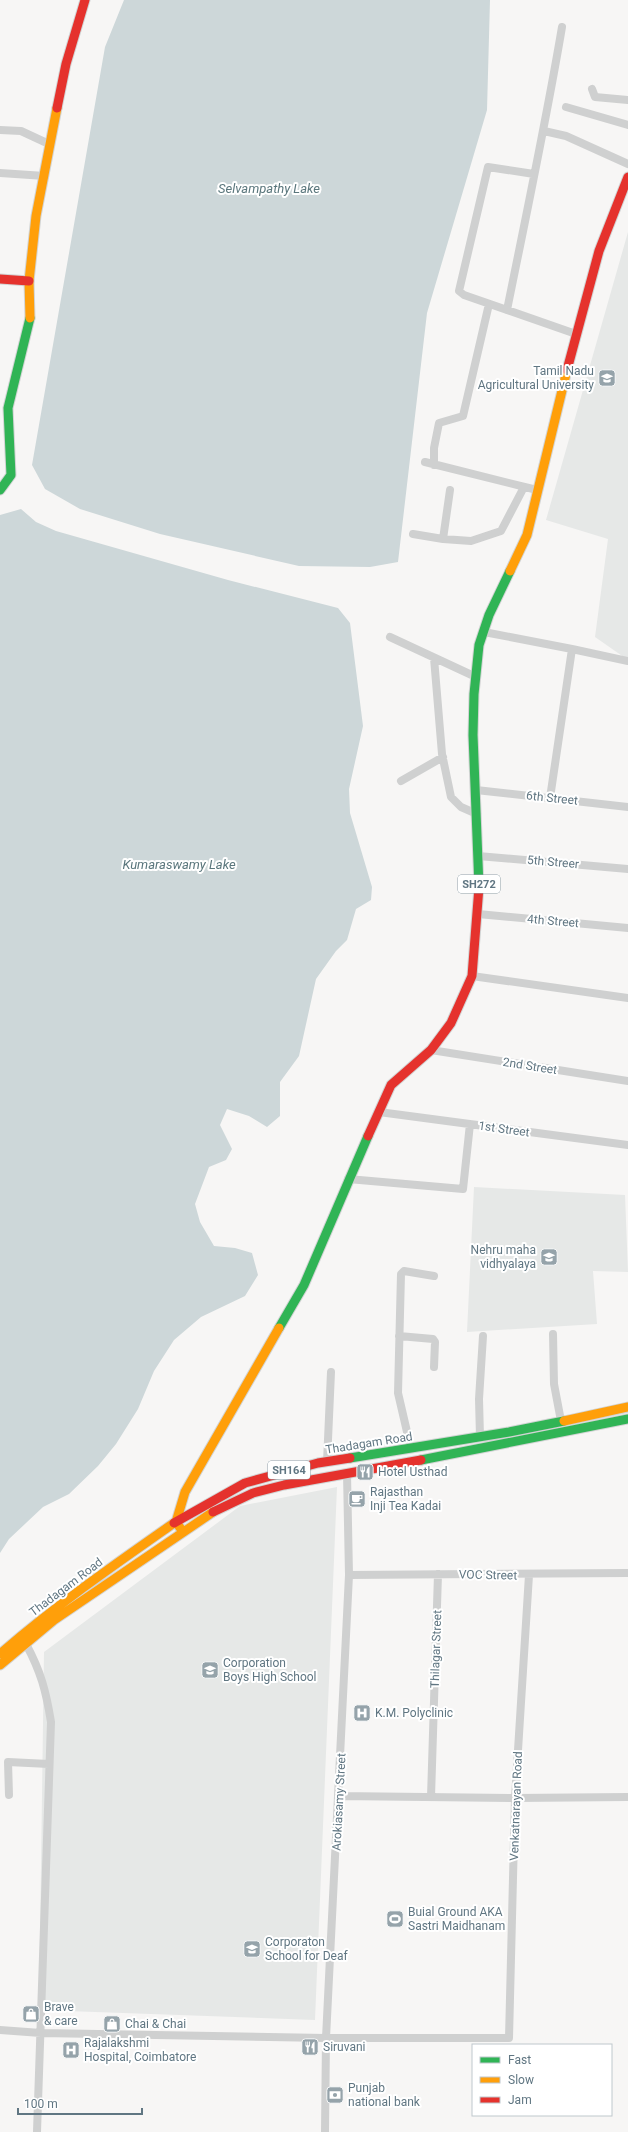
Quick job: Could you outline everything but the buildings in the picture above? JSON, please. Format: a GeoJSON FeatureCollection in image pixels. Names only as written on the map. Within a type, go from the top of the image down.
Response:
{"type":"FeatureCollection","features":[{"type":"Feature","properties":{"kind":"main road"},"geometry":{"type":"LineString","coordinates":[[0,490],[11,475],[12,467],[4,410],[29,330],[31,307],[29,281],[36,216],[66,64],[85,0]]}},
{"type":"Feature","properties":{"kind":"main road","name":"SH272"},"geometry":{"type":"LineString","coordinates":[[176,1522],[185,1492],[304,1285],[348,1179],[391,1086],[431,1050],[450,1023],[472,976],[478,914],[478,856],[473,735],[479,646],[489,615],[527,535],[576,334],[599,251],[628,178]]}},
{"type":"Feature","properties":{"kind":"main road"},"geometry":{"type":"LineString","coordinates":[[0,279],[29,281]]}},
{"type":"Feature","properties":{"kind":"main road","name":"Thadagam Road"},"geometry":{"type":"LineString","coordinates":[[0,1654],[61,1605],[176,1522],[245,1483],[287,1470],[327,1462],[480,1437],[628,1407]]}},
{"type":"Feature","properties":{"kind":"main road","name":"Thadagam Road"},"geometry":{"type":"LineString","coordinates":[[0,1665],[54,1620],[183,1532],[218,1509],[253,1493],[290,1483],[452,1455],[628,1419]]}},
{"type":"Feature","properties":{"kind":"main road"},"geometry":{"type":"LineString","coordinates":[[176,1522],[183,1532]]}},
{"type":"Feature","properties":{"kind":"street"},"geometry":{"type":"LineString","coordinates":[[507,310],[544,131],[562,27]]}},
{"type":"Feature","properties":{"kind":"street"},"geometry":{"type":"LineString","coordinates":[[592,89],[595,97],[628,100]]}},
{"type":"Feature","properties":{"kind":"street"},"geometry":{"type":"LineString","coordinates":[[566,106],[628,125]]}},
{"type":"Feature","properties":{"kind":"street"},"geometry":{"type":"LineString","coordinates":[[0,130],[21,131],[49,144]]}},
{"type":"Feature","properties":{"kind":"street"},"geometry":{"type":"LineString","coordinates":[[544,131],[566,136],[628,164]]}},
{"type":"Feature","properties":{"kind":"street"},"geometry":{"type":"LineString","coordinates":[[534,174],[488,167],[459,291],[464,295],[576,334]]}},
{"type":"Feature","properties":{"kind":"street"},"geometry":{"type":"LineString","coordinates":[[0,173],[45,176]]}},
{"type":"Feature","properties":{"kind":"street"},"geometry":{"type":"LineString","coordinates":[[434,465],[434,448],[439,423],[463,416],[489,304]]}},
{"type":"Feature","properties":{"kind":"street"},"geometry":{"type":"LineString","coordinates":[[424,462],[537,490]]}},
{"type":"Feature","properties":{"kind":"street"},"geometry":{"type":"LineString","coordinates":[[413,534],[443,539],[472,541],[501,531],[524,487]]}},
{"type":"Feature","properties":{"kind":"street"},"geometry":{"type":"LineString","coordinates":[[443,539],[450,490]]}},
{"type":"Feature","properties":{"kind":"street"},"geometry":{"type":"LineString","coordinates":[[484,632],[628,661]]}},
{"type":"Feature","properties":{"kind":"street"},"geometry":{"type":"LineString","coordinates":[[390,638],[476,677]]}},
{"type":"Feature","properties":{"kind":"street"},"geometry":{"type":"LineString","coordinates":[[550,798],[572,649]]}},
{"type":"Feature","properties":{"kind":"street"},"geometry":{"type":"LineString","coordinates":[[434,658],[443,757],[451,797],[461,807],[476,814]]}},
{"type":"Feature","properties":{"kind":"street"},"geometry":{"type":"LineString","coordinates":[[401,781],[443,757]]}},
{"type":"Feature","properties":{"kind":"street","name":"6th Street"},"geometry":{"type":"LineString","coordinates":[[476,790],[628,807]]}},
{"type":"Feature","properties":{"kind":"street","name":"5th Streer"},"geometry":{"type":"LineString","coordinates":[[478,856],[628,869]]}},
{"type":"Feature","properties":{"kind":"street","name":"4th Street"},"geometry":{"type":"LineString","coordinates":[[478,914],[628,928]]}},
{"type":"Feature","properties":{"kind":"street"},"geometry":{"type":"LineString","coordinates":[[472,976],[628,998]]}},
{"type":"Feature","properties":{"kind":"street","name":"2nd Street"},"geometry":{"type":"LineString","coordinates":[[431,1050],[628,1081]]}},
{"type":"Feature","properties":{"kind":"street","name":"1st Street"},"geometry":{"type":"LineString","coordinates":[[379,1112],[628,1145]]}},
{"type":"Feature","properties":{"kind":"street"},"geometry":{"type":"LineString","coordinates":[[348,1179],[464,1189],[470,1124]]}},
{"type":"Feature","properties":{"kind":"street"},"geometry":{"type":"LineString","coordinates":[[411,1449],[398,1393],[402,1272],[434,1276]]}},
{"type":"Feature","properties":{"kind":"street"},"geometry":{"type":"LineString","coordinates":[[553,1334],[554,1384],[561,1421]]}},
{"type":"Feature","properties":{"kind":"street"},"geometry":{"type":"LineString","coordinates":[[399,1336],[433,1339],[435,1342],[434,1367]]}},
{"type":"Feature","properties":{"kind":"street"},"geometry":{"type":"LineString","coordinates":[[480,1437],[479,1399],[483,1336]]}},
{"type":"Feature","properties":{"kind":"street"},"geometry":{"type":"LineString","coordinates":[[327,1462],[331,1372]]}},
{"type":"Feature","properties":{"kind":"street","name":"Arokiasamy Street"},"geometry":{"type":"LineString","coordinates":[[325,2132],[326,2038],[349,1576],[347,1473]]}},
{"type":"Feature","properties":{"kind":"street","name":"VOC Street"},"geometry":{"type":"LineString","coordinates":[[349,1576],[628,1573]]}},
{"type":"Feature","properties":{"kind":"street","name":"Thilagar Street"},"geometry":{"type":"LineString","coordinates":[[431,1797],[438,1574]]}},
{"type":"Feature","properties":{"kind":"street","name":"Venkatnarayan Road"},"geometry":{"type":"LineString","coordinates":[[326,2038],[509,2038],[515,1798],[529,1575]]}},
{"type":"Feature","properties":{"kind":"street"},"geometry":{"type":"LineString","coordinates":[[26,1644],[40,1671],[47,1696],[51,1722],[37,2132]]}},
{"type":"Feature","properties":{"kind":"street"},"geometry":{"type":"LineString","coordinates":[[9,1795],[8,1762],[49,1764]]}},
{"type":"Feature","properties":{"kind":"street"},"geometry":{"type":"LineString","coordinates":[[339,1796],[515,1798],[628,1797]]}},
{"type":"Feature","properties":{"kind":"street"},"geometry":{"type":"LineString","coordinates":[[0,2030],[40,2033],[326,2038]]}},
{"type":"Feature","properties":{"kind":"shaded area","name":"Tamil Nadu Agricultural University"},"geometry":{"type":"Polygon","coordinates":[[[628,232],[628,660],[595,637],[608,539],[546,520],[628,232]]]}},
{"type":"Feature","properties":{"kind":"shaded area","name":"Nehru maha vidhyalaya"},"geometry":{"type":"Polygon","coordinates":[[[474,1187],[625,1195],[628,1272],[593,1271],[597,1324],[467,1332],[474,1187]]]}},
{"type":"Feature","properties":{"kind":"shaded area"},"geometry":{"type":"Polygon","coordinates":[[[337,1487],[315,2020],[39,2010],[44,1652],[240,1506],[337,1487]]]}},
{"type":"Feature","properties":{"kind":"water","name":"Selvampathy Lake"},"geometry":{"type":"Polygon","coordinates":[[[124,0],[490,0],[487,110],[427,313],[398,562],[370,567],[299,566],[160,534],[80,509],[45,489],[32,465],[105,47],[124,0]]]}},
{"type":"Feature","properties":{"kind":"water","name":"Kumaraswamy Lake"},"geometry":{"type":"Polygon","coordinates":[[[21,509],[36,522],[56,531],[228,580],[338,608],[350,623],[363,726],[349,789],[350,813],[372,887],[371,900],[356,909],[347,940],[336,951],[316,979],[299,1056],[280,1082],[280,1116],[267,1127],[249,1116],[227,1109],[220,1125],[232,1149],[226,1160],[209,1167],[195,1204],[200,1222],[214,1246],[235,1248],[252,1253],[258,1275],[245,1296],[201,1317],[174,1340],[154,1371],[138,1409],[116,1444],[98,1466],[69,1494],[43,1507],[9,1539],[0,1553],[0,515],[21,509]]]}},
{"type":"Feature","properties":{"kind":"traffic: fast"},"geometry":{"type":"LineString","coordinates":[[0,490],[11,475],[8,408],[30,318]]}},
{"type":"Feature","properties":{"kind":"traffic: fast"},"geometry":{"type":"LineString","coordinates":[[479,887],[473,735],[474,694],[479,645],[489,615],[510,571]]}},
{"type":"Feature","properties":{"kind":"traffic: fast"},"geometry":{"type":"LineString","coordinates":[[279,1328],[304,1285],[368,1136]]}},
{"type":"Feature","properties":{"kind":"traffic: fast"},"geometry":{"type":"LineString","coordinates":[[421,1460],[628,1419]]}},
{"type":"Feature","properties":{"kind":"traffic: fast"},"geometry":{"type":"LineString","coordinates":[[350,1458],[509,1432],[564,1421]]}},
{"type":"Feature","properties":{"kind":"traffic: slow"},"geometry":{"type":"LineString","coordinates":[[30,318],[29,281],[36,216],[57,108]]}},
{"type":"Feature","properties":{"kind":"traffic: slow"},"geometry":{"type":"LineString","coordinates":[[510,571],[527,535],[567,370]]}},
{"type":"Feature","properties":{"kind":"traffic: slow"},"geometry":{"type":"LineString","coordinates":[[183,1532],[176,1522],[185,1492],[279,1328]]}},
{"type":"Feature","properties":{"kind":"traffic: slow"},"geometry":{"type":"LineString","coordinates":[[564,1421],[628,1407]]}},
{"type":"Feature","properties":{"kind":"traffic: slow"},"geometry":{"type":"LineString","coordinates":[[0,1665],[54,1620],[213,1512]]}},
{"type":"Feature","properties":{"kind":"traffic: slow"},"geometry":{"type":"LineString","coordinates":[[0,1654],[63,1603],[174,1523]]}},
{"type":"Feature","properties":{"kind":"traffic: jam"},"geometry":{"type":"LineString","coordinates":[[57,108],[66,64],[85,0]]}},
{"type":"Feature","properties":{"kind":"traffic: jam"},"geometry":{"type":"LineString","coordinates":[[567,370],[599,251],[628,177]]}},
{"type":"Feature","properties":{"kind":"traffic: jam"},"geometry":{"type":"LineString","coordinates":[[0,279],[29,281]]}},
{"type":"Feature","properties":{"kind":"traffic: jam"},"geometry":{"type":"LineString","coordinates":[[368,1136],[391,1085],[431,1050],[451,1023],[472,976],[479,887]]}},
{"type":"Feature","properties":{"kind":"traffic: jam"},"geometry":{"type":"LineString","coordinates":[[174,1523],[245,1483],[318,1463],[350,1458]]}},
{"type":"Feature","properties":{"kind":"traffic: jam"},"geometry":{"type":"LineString","coordinates":[[213,1512],[253,1493],[284,1485],[421,1460]]}},
{"type":"Feature","properties":{"kind":"place","name":"Tamil Nadu Agricultural University"},"geometry":{"type":"Point","coordinates":[607,378]}},
{"type":"Feature","properties":{"kind":"place","name":"Nehru maha vidhyalaya"},"geometry":{"type":"Point","coordinates":[549,1257]}},
{"type":"Feature","properties":{"kind":"place","name":"Hotel Usthad"},"geometry":{"type":"Point","coordinates":[365,1472]}},
{"type":"Feature","properties":{"kind":"place","name":"Rajasthan Inji Tea Kadai"},"geometry":{"type":"Point","coordinates":[357,1499]}},
{"type":"Feature","properties":{"kind":"place","name":"Corporation Boys High School"},"geometry":{"type":"Point","coordinates":[210,1670]}},
{"type":"Feature","properties":{"kind":"place","name":"K.M. Polyclinic"},"geometry":{"type":"Point","coordinates":[362,1713]}},
{"type":"Feature","properties":{"kind":"place","name":"Buial Ground AKA Sastri Maidhanam"},"geometry":{"type":"Point","coordinates":[395,1919]}},
{"type":"Feature","properties":{"kind":"place","name":"Corporaton School for Deaf"},"geometry":{"type":"Point","coordinates":[252,1949]}},
{"type":"Feature","properties":{"kind":"place","name":"Brave & care"},"geometry":{"type":"Point","coordinates":[31,2014]}},
{"type":"Feature","properties":{"kind":"place","name":"Chai & Chai"},"geometry":{"type":"Point","coordinates":[112,2024]}},
{"type":"Feature","properties":{"kind":"place","name":"Siruvani"},"geometry":{"type":"Point","coordinates":[310,2047]}},
{"type":"Feature","properties":{"kind":"place","name":"Rajalakshmi Hospital, Coimbatore"},"geometry":{"type":"Point","coordinates":[71,2050]}},
{"type":"Feature","properties":{"kind":"place","name":"Punjab national bank"},"geometry":{"type":"Point","coordinates":[335,2095]}}]}
